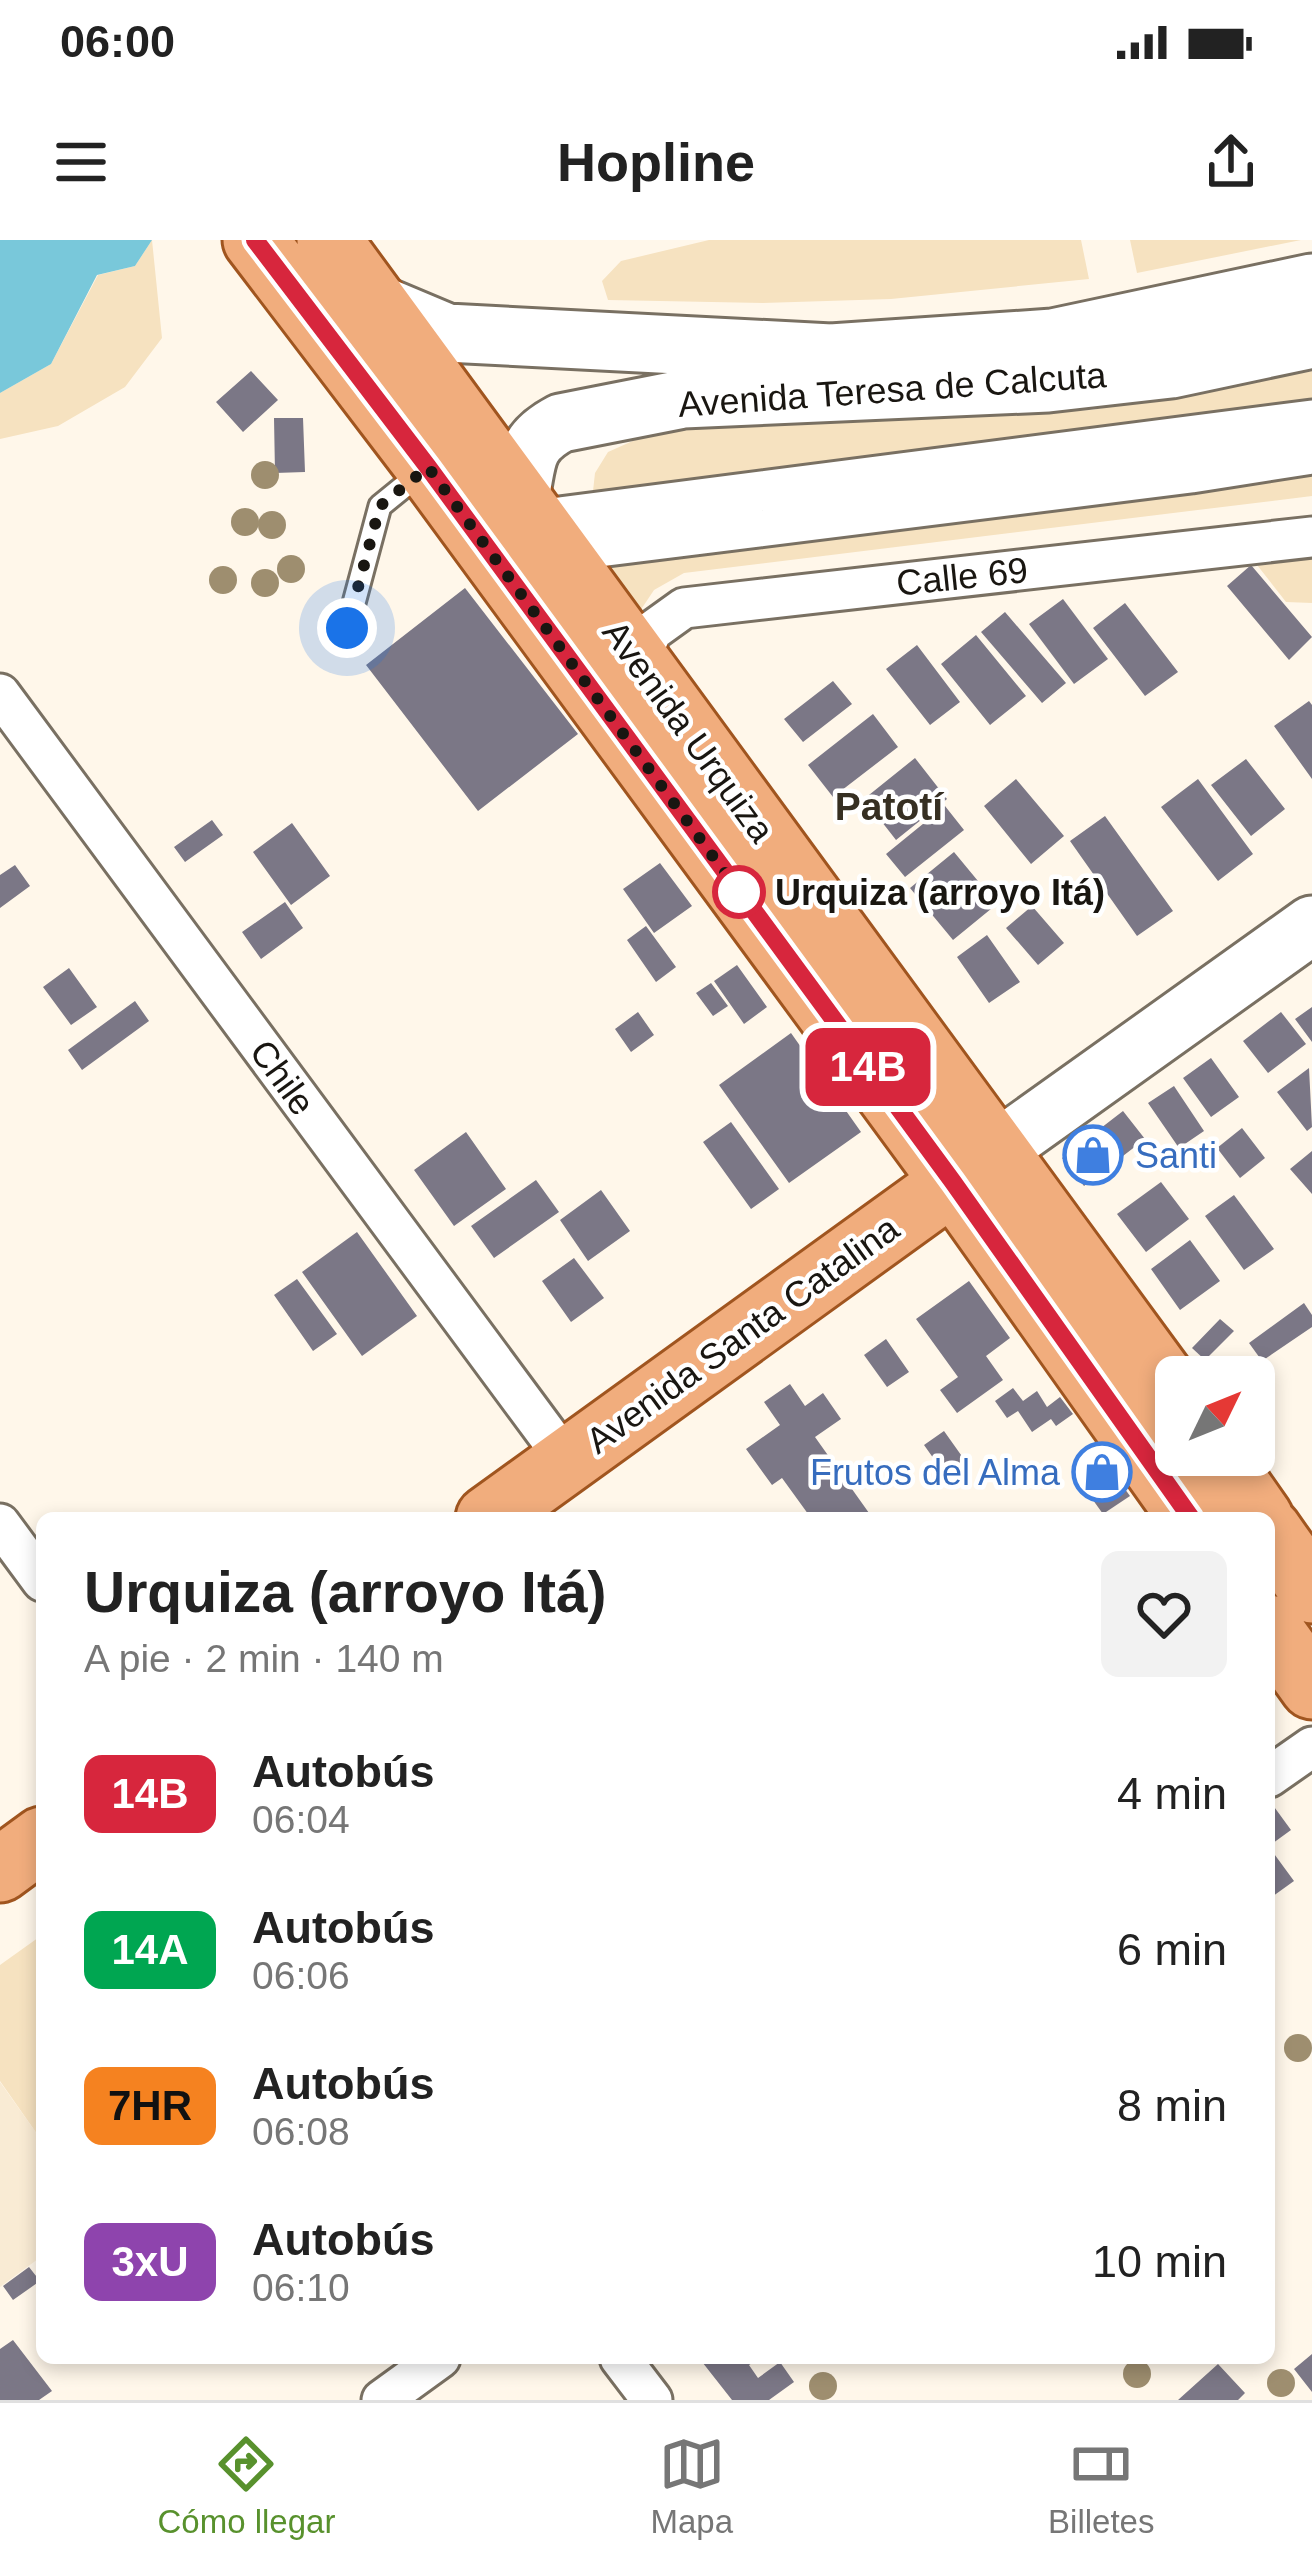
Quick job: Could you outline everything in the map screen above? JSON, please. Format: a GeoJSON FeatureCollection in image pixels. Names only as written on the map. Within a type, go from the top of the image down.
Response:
{"type":"FeatureCollection","features":[{"type":"Feature","properties":{"kind":"main road","name":"Avenida Urquiza"},"geometry":{"type":"LineString","coordinates":[[254,240],[975,1167],[1155,1373]]}},
{"type":"Feature","properties":{"kind":"main road","name":"Avenida Urquiza"},"geometry":{"type":"LineString","coordinates":[[329,240],[638,661],[975,1167],[1186,1512]]}},
{"type":"Feature","properties":{"kind":"main road","name":"Avenida Teresa de Calcuta"},"geometry":{"type":"LineString","coordinates":[[378,304],[447,333],[830,353],[1053,338],[1312,283]]}},
{"type":"Feature","properties":{"kind":"main road","name":"Avenida Teresa de Calcuta"},"geometry":{"type":"LineString","coordinates":[[538,523],[529,448],[561,423],[683,399],[1048,383],[1171,369],[1312,339]]}},
{"type":"Feature","properties":{"kind":"main road"},"geometry":{"type":"LineString","coordinates":[[975,1167],[1312,925]]}},
{"type":"Feature","properties":{"kind":"main road","name":"Avenida Santa Catalina"},"geometry":{"type":"LineString","coordinates":[[496,1512],[975,1167]]}},
{"type":"Feature","properties":{"kind":"main road"},"geometry":{"type":"LineString","coordinates":[[1233,1476],[1260,1512]]}},
{"type":"Feature","properties":{"kind":"main road"},"geometry":{"type":"LineString","coordinates":[[1275,1635],[1312,1687]]}},
{"type":"Feature","properties":{"kind":"main road"},"geometry":{"type":"LineString","coordinates":[[0,1870],[36,1843]]}},
{"type":"Feature","properties":{"kind":"street"},"geometry":{"type":"LineString","coordinates":[[538,523],[1312,420]]}},
{"type":"Feature","properties":{"kind":"street"},"geometry":{"type":"LineString","coordinates":[[538,523],[1169,476],[1312,454]]}},
{"type":"Feature","properties":{"kind":"street","name":"Calle 69"},"geometry":{"type":"LineString","coordinates":[[638,661],[652,631],[684,608],[1312,537]]}},
{"type":"Feature","properties":{"kind":"street","name":"Chile"},"geometry":{"type":"LineString","coordinates":[[0,694],[567,1461]]}},
{"type":"Feature","properties":{"kind":"street"},"geometry":{"type":"LineString","coordinates":[[0,1524],[36,1573]]}},
{"type":"Feature","properties":{"kind":"street"},"geometry":{"type":"LineString","coordinates":[[1275,1774],[1312,1748]]}},
{"type":"Feature","properties":{"kind":"street"},"geometry":{"type":"LineString","coordinates":[[382,2400],[432,2364]]}},
{"type":"Feature","properties":{"kind":"street"},"geometry":{"type":"LineString","coordinates":[[625,2364],[652,2400]]}},
{"type":"Feature","properties":{"kind":"lane"},"geometry":{"type":"LineString","coordinates":[[347,628],[380,506],[428,467]]}},
{"type":"Feature","properties":{"kind":"shaded area"},"geometry":{"type":"Polygon","coordinates":[[[152,240],[162,338],[125,387],[58,426],[0,439],[0,393],[51,364],[98,275],[135,266],[152,240]]]}},
{"type":"Feature","properties":{"kind":"shaded area"},"geometry":{"type":"Polygon","coordinates":[[[709,240],[1081,240],[1089,279],[891,299],[608,300],[602,281],[621,261],[709,240]]]}},
{"type":"Feature","properties":{"kind":"shaded area"},"geometry":{"type":"Polygon","coordinates":[[[1130,240],[1301,240],[1137,273],[1130,240]]]}},
{"type":"Feature","properties":{"kind":"shaded area"},"geometry":{"type":"Polygon","coordinates":[[[1312,371],[1312,496],[684,573],[654,590],[638,614],[600,546],[592,500],[595,473],[608,452],[646,435],[692,423],[1092,410],[1312,371]]]}},
{"type":"Feature","properties":{"kind":"shaded area"},"geometry":{"type":"Polygon","coordinates":[[[1312,551],[1312,603],[1286,602],[1250,556],[1312,551]]]}},
{"type":"Feature","properties":{"kind":"shaded area"},"geometry":{"type":"Polygon","coordinates":[[[36,1939],[36,2132],[0,2081],[0,1965],[36,1939]]]}},
{"type":"Feature","properties":{"kind":"shaded area"},"geometry":{"type":"Polygon","coordinates":[[[0,2082],[36,2133],[36,2260],[0,2287],[0,2082]]]}},
{"type":"Feature","properties":{"kind":"water"},"geometry":{"type":"Polygon","coordinates":[[[0,240],[152,240],[135,266],[97,275],[51,364],[0,393],[0,240]]]}},
{"type":"Feature","properties":{"kind":"building"},"geometry":{"type":"Polygon","coordinates":[[[251,371],[278,400],[243,432],[216,402],[251,371]]]}},
{"type":"Feature","properties":{"kind":"building"},"geometry":{"type":"Polygon","coordinates":[[[274,418],[303,418],[305,472],[275,473],[274,418]]]}},
{"type":"Feature","properties":{"kind":"building"},"geometry":{"type":"Polygon","coordinates":[[[1251,565],[1312,637],[1289,660],[1227,586],[1251,565]]]}},
{"type":"Feature","properties":{"kind":"building"},"geometry":{"type":"Polygon","coordinates":[[[465,588],[578,734],[478,811],[366,665],[465,588]]]}},
{"type":"Feature","properties":{"kind":"building"},"geometry":{"type":"Polygon","coordinates":[[[1063,599],[1108,659],[1074,684],[1029,624],[1063,599]]]}},
{"type":"Feature","properties":{"kind":"building"},"geometry":{"type":"Polygon","coordinates":[[[1125,603],[1178,672],[1145,696],[1093,628],[1125,603]]]}},
{"type":"Feature","properties":{"kind":"building"},"geometry":{"type":"Polygon","coordinates":[[[1005,612],[1066,683],[1042,703],[981,632],[1005,612]]]}},
{"type":"Feature","properties":{"kind":"building"},"geometry":{"type":"Polygon","coordinates":[[[976,635],[1026,696],[990,725],[941,664],[976,635]]]}},
{"type":"Feature","properties":{"kind":"building"},"geometry":{"type":"Polygon","coordinates":[[[917,645],[960,702],[930,725],[886,669],[917,645]]]}},
{"type":"Feature","properties":{"kind":"building"},"geometry":{"type":"Polygon","coordinates":[[[833,681],[852,704],[803,742],[784,719],[833,681]]]}},
{"type":"Feature","properties":{"kind":"building"},"geometry":{"type":"Polygon","coordinates":[[[1309,701],[1312,705],[1312,779],[1274,726],[1309,701]]]}},
{"type":"Feature","properties":{"kind":"building"},"geometry":{"type":"Polygon","coordinates":[[[873,714],[898,747],[833,797],[808,765],[873,714]]]}},
{"type":"Feature","properties":{"kind":"building"},"geometry":{"type":"Polygon","coordinates":[[[915,758],[947,799],[896,840],[864,799],[915,758]]]}},
{"type":"Feature","properties":{"kind":"building"},"geometry":{"type":"Polygon","coordinates":[[[1246,759],[1285,809],[1251,836],[1211,785],[1246,759]]]}},
{"type":"Feature","properties":{"kind":"building"},"geometry":{"type":"Polygon","coordinates":[[[1016,779],[1064,836],[1031,864],[984,806],[1016,779]]]}},
{"type":"Feature","properties":{"kind":"building"},"geometry":{"type":"Polygon","coordinates":[[[1198,779],[1253,854],[1218,881],[1161,807],[1198,779]]]}},
{"type":"Feature","properties":{"kind":"building"},"geometry":{"type":"Polygon","coordinates":[[[945,806],[964,830],[905,877],[886,854],[945,806]]]}},
{"type":"Feature","properties":{"kind":"building"},"geometry":{"type":"Polygon","coordinates":[[[1105,816],[1173,911],[1137,936],[1070,841],[1105,816]]]}},
{"type":"Feature","properties":{"kind":"building"},"geometry":{"type":"Polygon","coordinates":[[[212,820],[223,835],[185,862],[174,847],[212,820]]]}},
{"type":"Feature","properties":{"kind":"building"},"geometry":{"type":"Polygon","coordinates":[[[292,823],[330,876],[291,905],[253,852],[292,823]]]}},
{"type":"Feature","properties":{"kind":"building"},"geometry":{"type":"Polygon","coordinates":[[[954,852],[997,904],[953,940],[910,888],[954,852]]]}},
{"type":"Feature","properties":{"kind":"building"},"geometry":{"type":"Polygon","coordinates":[[[660,863],[692,906],[654,933],[623,889],[660,863]]]}},
{"type":"Feature","properties":{"kind":"building"},"geometry":{"type":"Polygon","coordinates":[[[15,865],[30,886],[0,908],[0,875],[15,865]]]}},
{"type":"Feature","properties":{"kind":"building"},"geometry":{"type":"Polygon","coordinates":[[[285,902],[303,928],[261,959],[242,932],[285,902]]]}},
{"type":"Feature","properties":{"kind":"building"},"geometry":{"type":"Polygon","coordinates":[[[1032,906],[1064,943],[1038,965],[1006,928],[1032,906]]]}},
{"type":"Feature","properties":{"kind":"building"},"geometry":{"type":"Polygon","coordinates":[[[646,926],[676,967],[656,982],[627,940],[646,926]]]}},
{"type":"Feature","properties":{"kind":"building"},"geometry":{"type":"Polygon","coordinates":[[[987,935],[1020,982],[989,1003],[957,957],[987,935]]]}},
{"type":"Feature","properties":{"kind":"building"},"geometry":{"type":"Polygon","coordinates":[[[737,965],[767,1007],[744,1024],[714,981],[737,965]]]}},
{"type":"Feature","properties":{"kind":"building"},"geometry":{"type":"Polygon","coordinates":[[[69,968],[97,1007],[71,1025],[43,987],[69,968]]]}},
{"type":"Feature","properties":{"kind":"building"},"geometry":{"type":"Polygon","coordinates":[[[711,983],[728,1006],[713,1016],[696,993],[711,983]]]}},
{"type":"Feature","properties":{"kind":"building"},"geometry":{"type":"Polygon","coordinates":[[[135,1001],[149,1021],[82,1070],[68,1050],[135,1001]]]}},
{"type":"Feature","properties":{"kind":"building"},"geometry":{"type":"Polygon","coordinates":[[[1312,1007],[1312,1042],[1295,1019],[1312,1007]]]}},
{"type":"Feature","properties":{"kind":"building"},"geometry":{"type":"Polygon","coordinates":[[[638,1012],[654,1035],[631,1052],[615,1029],[638,1012]]]}},
{"type":"Feature","properties":{"kind":"building"},"geometry":{"type":"Polygon","coordinates":[[[1281,1012],[1306,1044],[1268,1073],[1243,1041],[1281,1012]]]}},
{"type":"Feature","properties":{"kind":"building"},"geometry":{"type":"Polygon","coordinates":[[[791,1033],[861,1132],[789,1183],[719,1085],[791,1033]]]}},
{"type":"Feature","properties":{"kind":"building"},"geometry":{"type":"Polygon","coordinates":[[[1211,1058],[1239,1097],[1211,1117],[1183,1078],[1211,1058]]]}},
{"type":"Feature","properties":{"kind":"building"},"geometry":{"type":"Polygon","coordinates":[[[1309,1068],[1312,1127],[1307,1131],[1277,1092],[1309,1068]]]}},
{"type":"Feature","properties":{"kind":"building"},"geometry":{"type":"Polygon","coordinates":[[[1174,1086],[1204,1131],[1179,1148],[1148,1103],[1174,1086]]]}},
{"type":"Feature","properties":{"kind":"building"},"geometry":{"type":"Polygon","coordinates":[[[1123,1111],[1145,1139],[1084,1186],[1062,1158],[1123,1111]]]}},
{"type":"Feature","properties":{"kind":"building"},"geometry":{"type":"Polygon","coordinates":[[[731,1122],[779,1189],[751,1209],[703,1142],[731,1122]]]}},
{"type":"Feature","properties":{"kind":"building"},"geometry":{"type":"Polygon","coordinates":[[[1242,1128],[1265,1158],[1240,1178],[1217,1148],[1242,1128]]]}},
{"type":"Feature","properties":{"kind":"building"},"geometry":{"type":"Polygon","coordinates":[[[466,1132],[506,1189],[454,1226],[414,1170],[466,1132]]]}},
{"type":"Feature","properties":{"kind":"building"},"geometry":{"type":"Polygon","coordinates":[[[1312,1151],[1312,1194],[1290,1169],[1312,1151]]]}},
{"type":"Feature","properties":{"kind":"building"},"geometry":{"type":"Polygon","coordinates":[[[536,1180],[559,1212],[494,1258],[471,1226],[536,1180]]]}},
{"type":"Feature","properties":{"kind":"building"},"geometry":{"type":"Polygon","coordinates":[[[1161,1182],[1189,1219],[1146,1252],[1117,1214],[1161,1182]]]}},
{"type":"Feature","properties":{"kind":"building"},"geometry":{"type":"Polygon","coordinates":[[[601,1190],[630,1231],[588,1261],[560,1220],[601,1190]]]}},
{"type":"Feature","properties":{"kind":"building"},"geometry":{"type":"Polygon","coordinates":[[[1234,1195],[1274,1249],[1244,1270],[1205,1216],[1234,1195]]]}},
{"type":"Feature","properties":{"kind":"building"},"geometry":{"type":"Polygon","coordinates":[[[357,1232],[417,1316],[362,1356],[302,1272],[357,1232]]]}},
{"type":"Feature","properties":{"kind":"building"},"geometry":{"type":"Polygon","coordinates":[[[1190,1240],[1220,1281],[1180,1310],[1151,1269],[1190,1240]]]}},
{"type":"Feature","properties":{"kind":"building"},"geometry":{"type":"Polygon","coordinates":[[[574,1258],[604,1298],[571,1322],[542,1281],[574,1258]]]}},
{"type":"Feature","properties":{"kind":"building"},"geometry":{"type":"Polygon","coordinates":[[[297,1279],[337,1334],[313,1351],[274,1295],[297,1279]]]}},
{"type":"Feature","properties":{"kind":"building"},"geometry":{"type":"Polygon","coordinates":[[[969,1281],[1010,1338],[986,1356],[1003,1380],[957,1413],[940,1390],[958,1377],[916,1319],[969,1281]]]}},
{"type":"Feature","properties":{"kind":"building"},"geometry":{"type":"Polygon","coordinates":[[[1304,1303],[1312,1315],[1312,1327],[1269,1356],[1258,1356],[1249,1343],[1304,1303]]]}},
{"type":"Feature","properties":{"kind":"building"},"geometry":{"type":"Polygon","coordinates":[[[1220,1319],[1234,1331],[1209,1356],[1192,1348],[1220,1319]]]}},
{"type":"Feature","properties":{"kind":"building"},"geometry":{"type":"Polygon","coordinates":[[[886,1339],[909,1372],[887,1387],[864,1355],[886,1339]]]}},
{"type":"Feature","properties":{"kind":"building"},"geometry":{"type":"Polygon","coordinates":[[[790,1384],[805,1406],[823,1393],[841,1419],[815,1437],[868,1512],[807,1512],[782,1478],[772,1485],[746,1449],[780,1425],[764,1402],[790,1384]]]}},
{"type":"Feature","properties":{"kind":"building"},"geometry":{"type":"Polygon","coordinates":[[[1013,1388],[1023,1401],[1037,1391],[1047,1407],[1060,1397],[1073,1414],[1056,1426],[1051,1419],[1032,1432],[1018,1411],[1007,1418],[995,1401],[1013,1388]]]}},
{"type":"Feature","properties":{"kind":"building"},"geometry":{"type":"Polygon","coordinates":[[[944,1431],[971,1469],[951,1483],[924,1445],[944,1431]]]}},
{"type":"Feature","properties":{"kind":"building"},"geometry":{"type":"Polygon","coordinates":[[[1101,1456],[1130,1496],[1102,1512],[1075,1475],[1101,1456]]]}},
{"type":"Feature","properties":{"kind":"building"},"geometry":{"type":"Polygon","coordinates":[[[1275,1808],[1291,1830],[1275,1842],[1275,1808]]]}},
{"type":"Feature","properties":{"kind":"building"},"geometry":{"type":"Polygon","coordinates":[[[1275,1855],[1294,1881],[1275,1895],[1275,1855]]]}},
{"type":"Feature","properties":{"kind":"building"},"geometry":{"type":"Polygon","coordinates":[[[29,2267],[36,2276],[36,2284],[13,2300],[3,2286],[29,2267]]]}},
{"type":"Feature","properties":{"kind":"building"},"geometry":{"type":"Polygon","coordinates":[[[13,2340],[52,2391],[39,2400],[0,2400],[0,2349],[13,2340]]]}},
{"type":"Feature","properties":{"kind":"building"},"geometry":{"type":"Polygon","coordinates":[[[1312,2354],[1312,2392],[1294,2369],[1312,2354]]]}},
{"type":"Feature","properties":{"kind":"building"},"geometry":{"type":"Polygon","coordinates":[[[704,2364],[751,2364],[758,2378],[781,2364],[794,2382],[769,2400],[732,2400],[704,2364]]]}},
{"type":"Feature","properties":{"kind":"building"},"geometry":{"type":"Polygon","coordinates":[[[1218,2364],[1245,2393],[1238,2400],[1178,2400],[1218,2364]]]}},
{"type":"Feature","properties":{"kind":"bus line","name":"14B"},"geometry":{"type":"LineString","coordinates":[[255,240],[428,467],[953,1182],[1187,1512]]}},
{"type":"Feature","properties":{"kind":"place","name":"Urquiza (arroyo Itá)"},"geometry":{"type":"Point","coordinates":[739,892]}},
{"type":"Feature","properties":{"kind":"place","name":"Santi"},"geometry":{"type":"Point","coordinates":[1093,1155]}},
{"type":"Feature","properties":{"kind":"place","name":"Frutos del Alma"},"geometry":{"type":"Point","coordinates":[1102,1472]}},
{"type":"Feature","properties":{"kind":"district","name":"Patotí"},"geometry":{"type":"Point","coordinates":[889,806]}},
{"type":"Feature","properties":{"kind":"route"},"geometry":{"type":"LineString","coordinates":[[347,628],[380,506],[428,467],[739,892]]}}]}
